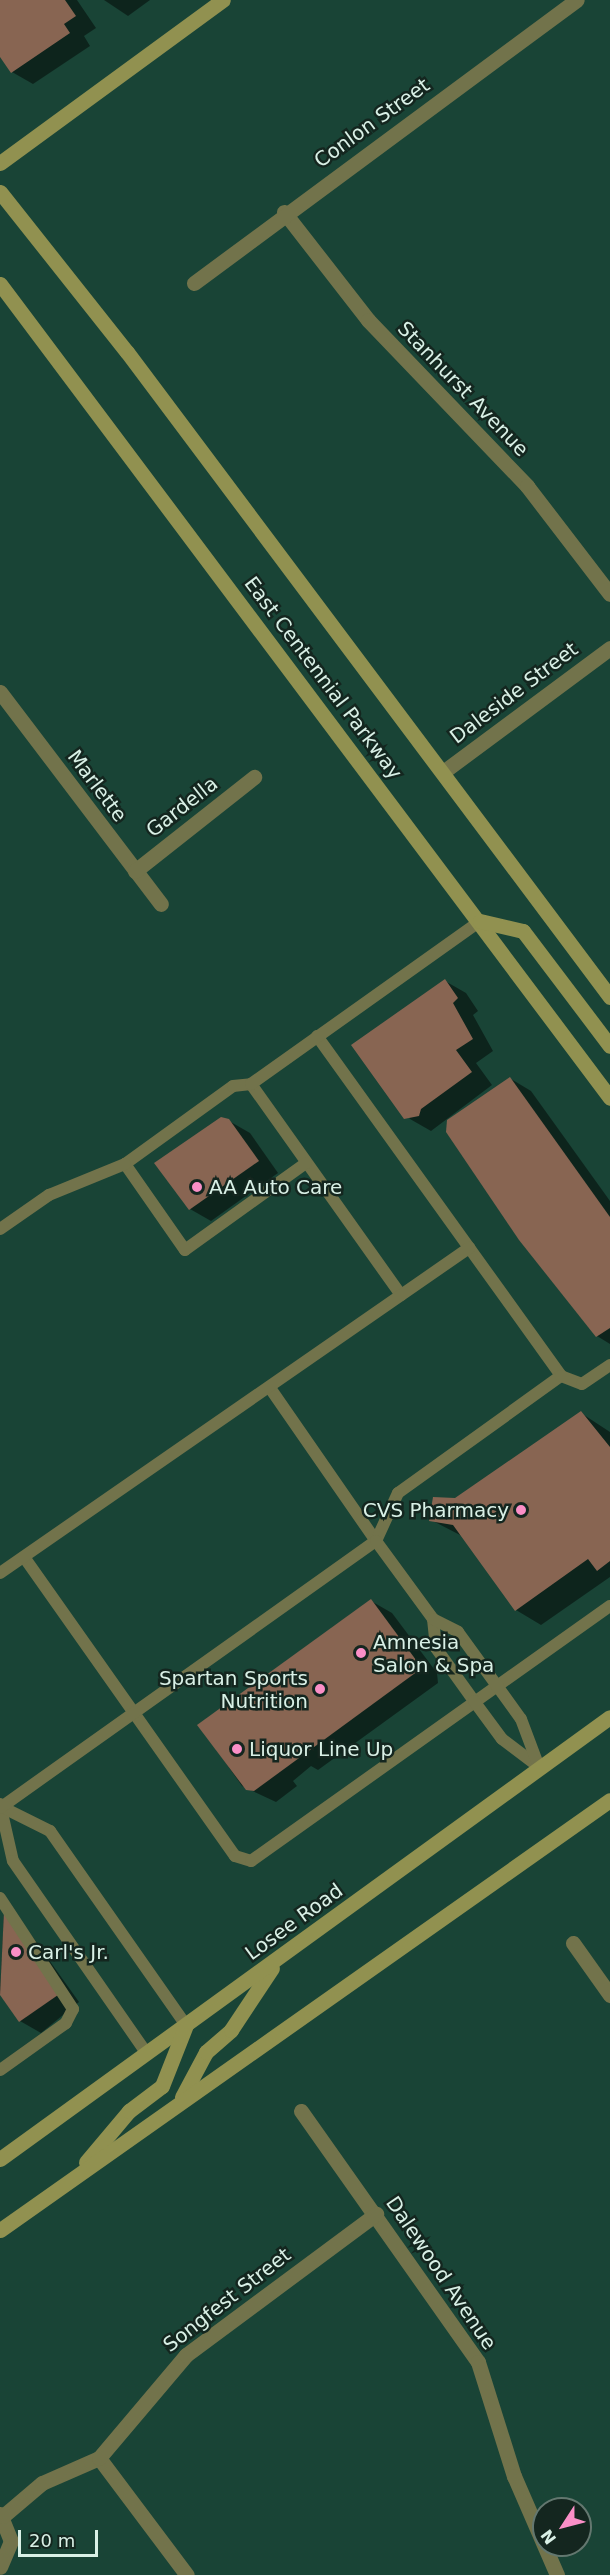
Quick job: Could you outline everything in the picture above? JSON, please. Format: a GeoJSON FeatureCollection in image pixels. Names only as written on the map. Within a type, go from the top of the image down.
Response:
{"type":"FeatureCollection","features":[{"type":"Feature","properties":{"kind":"main road"},"geometry":{"type":"LineString","coordinates":[[0,163],[224,0]]}},
{"type":"Feature","properties":{"kind":"main road","name":"East Centennial Parkway"},"geometry":{"type":"LineString","coordinates":[[0,192],[443,772],[610,997]]}},
{"type":"Feature","properties":{"kind":"main road","name":"East Centennial Parkway"},"geometry":{"type":"LineString","coordinates":[[0,284],[480,921],[610,1098]]}},
{"type":"Feature","properties":{"kind":"main road"},"geometry":{"type":"LineString","coordinates":[[480,921],[523,931],[610,1046]]}},
{"type":"Feature","properties":{"kind":"main road","name":"Losee Road"},"geometry":{"type":"LineString","coordinates":[[0,2159],[610,1717]]}},
{"type":"Feature","properties":{"kind":"main road"},"geometry":{"type":"LineString","coordinates":[[0,2230],[181,2100],[610,1800]]}},
{"type":"Feature","properties":{"kind":"main road"},"geometry":{"type":"LineString","coordinates":[[181,2100],[206,2052],[231,2030],[277,1960]]}},
{"type":"Feature","properties":{"kind":"main road"},"geometry":{"type":"LineString","coordinates":[[70,2181],[129,2111],[162,2086],[186,2025]]}},
{"type":"Feature","properties":{"kind":"street","name":"Conlon Street"},"geometry":{"type":"LineString","coordinates":[[194,283],[284,213],[576,0]]}},
{"type":"Feature","properties":{"kind":"street","name":"Stanhurst Avenue"},"geometry":{"type":"LineString","coordinates":[[284,213],[368,320],[527,486],[610,594]]}},
{"type":"Feature","properties":{"kind":"street","name":"Daleside Street"},"geometry":{"type":"LineString","coordinates":[[443,772],[610,648]]}},
{"type":"Feature","properties":{"kind":"street","name":"Marlette"},"geometry":{"type":"LineString","coordinates":[[0,692],[161,904]]}},
{"type":"Feature","properties":{"kind":"street","name":"Gardella"},"geometry":{"type":"LineString","coordinates":[[135,870],[254,777]]}},
{"type":"Feature","properties":{"kind":"street"},"geometry":{"type":"LineString","coordinates":[[573,1943],[610,1995]]}},
{"type":"Feature","properties":{"kind":"street","name":"Dalewood Avenue"},"geometry":{"type":"LineString","coordinates":[[301,2110],[478,2362],[514,2476],[557,2575]]}},
{"type":"Feature","properties":{"kind":"street","name":"Songfest Street"},"geometry":{"type":"LineString","coordinates":[[0,2567],[11,2541],[2,2515],[42,2483],[99,2458],[186,2355],[376,2214]]}},
{"type":"Feature","properties":{"kind":"street"},"geometry":{"type":"LineString","coordinates":[[99,2458],[187,2575]]}},
{"type":"Feature","properties":{"kind":"lane"},"geometry":{"type":"LineString","coordinates":[[0,1229],[49,1195],[124,1164],[233,1086],[251,1084],[480,921]]}},
{"type":"Feature","properties":{"kind":"lane"},"geometry":{"type":"LineString","coordinates":[[317,1036],[561,1376],[582,1384],[609,1367]]}},
{"type":"Feature","properties":{"kind":"lane"},"geometry":{"type":"LineString","coordinates":[[251,1084],[401,1295]]}},
{"type":"Feature","properties":{"kind":"lane"},"geometry":{"type":"LineString","coordinates":[[124,1164],[185,1250],[306,1163]]}},
{"type":"Feature","properties":{"kind":"lane"},"geometry":{"type":"LineString","coordinates":[[0,1573],[469,1248]]}},
{"type":"Feature","properties":{"kind":"lane"},"geometry":{"type":"LineString","coordinates":[[1,1806],[376,1541],[398,1493],[561,1376]]}},
{"type":"Feature","properties":{"kind":"lane"},"geometry":{"type":"LineString","coordinates":[[270,1388],[433,1619],[458,1632],[521,1719],[540,1767]]}},
{"type":"Feature","properties":{"kind":"lane"},"geometry":{"type":"LineString","coordinates":[[24,1557],[235,1856],[250,1861],[610,1606]]}},
{"type":"Feature","properties":{"kind":"lane"},"geometry":{"type":"LineString","coordinates":[[433,1619],[436,1648],[474,1701],[502,1739],[540,1767]]}},
{"type":"Feature","properties":{"kind":"lane"},"geometry":{"type":"LineString","coordinates":[[1,1806],[50,1831],[186,2025]]}},
{"type":"Feature","properties":{"kind":"lane"},"geometry":{"type":"LineString","coordinates":[[1,1806],[13,1862],[147,2054]]}},
{"type":"Feature","properties":{"kind":"lane"},"geometry":{"type":"LineString","coordinates":[[0,1898],[73,2009],[66,2023],[0,2070]]}},
{"type":"Feature","properties":{"kind":"building"},"geometry":{"type":"Polygon","coordinates":[[[0,0],[65,0],[76,16],[64,24],[70,33],[11,73],[0,57],[0,0]]]}},
{"type":"Feature","properties":{"kind":"building"},"geometry":{"type":"Polygon","coordinates":[[[445,979],[458,998],[453,1003],[473,1039],[456,1050],[472,1072],[421,1109],[419,1116],[404,1119],[351,1045],[445,979]]]}},
{"type":"Feature","properties":{"kind":"building"},"geometry":{"type":"Polygon","coordinates":[[[510,1077],[610,1217],[610,1328],[596,1337],[519,1240],[446,1132],[447,1120],[510,1077]]]}},
{"type":"Feature","properties":{"kind":"building","name":"AA Auto Care"},"geometry":{"type":"Polygon","coordinates":[[[221,1117],[229,1119],[259,1161],[189,1210],[154,1163],[221,1117]]]}},
{"type":"Feature","properties":{"kind":"building","name":"CVS Pharmacy"},"geometry":{"type":"Polygon","coordinates":[[[581,1411],[610,1447],[610,1561],[597,1571],[588,1559],[515,1611],[453,1525],[429,1521],[433,1497],[455,1498],[581,1411]]]}},
{"type":"Feature","properties":{"kind":"building"},"geometry":{"type":"Polygon","coordinates":[[[371,1599],[416,1660],[418,1671],[254,1791],[246,1790],[197,1725],[371,1599]]]}},
{"type":"Feature","properties":{"kind":"building","name":"Carl's Jr."},"geometry":{"type":"Polygon","coordinates":[[[4,1911],[58,1995],[19,2022],[0,1995],[4,1911]]]}},
{"type":"Feature","properties":{"kind":"place","name":"AA Auto Care"},"geometry":{"type":"Point","coordinates":[197,1187]}},
{"type":"Feature","properties":{"kind":"place","name":"CVS Pharmacy"},"geometry":{"type":"Point","coordinates":[521,1510]}},
{"type":"Feature","properties":{"kind":"place","name":"Amnesia Salon & Spa"},"geometry":{"type":"Point","coordinates":[361,1653]}},
{"type":"Feature","properties":{"kind":"place","name":"Spartan Sports Nutrition"},"geometry":{"type":"Point","coordinates":[320,1689]}},
{"type":"Feature","properties":{"kind":"place","name":"Liquor Line Up"},"geometry":{"type":"Point","coordinates":[237,1749]}},
{"type":"Feature","properties":{"kind":"place","name":"Carl's Jr."},"geometry":{"type":"Point","coordinates":[16,1952]}}]}
